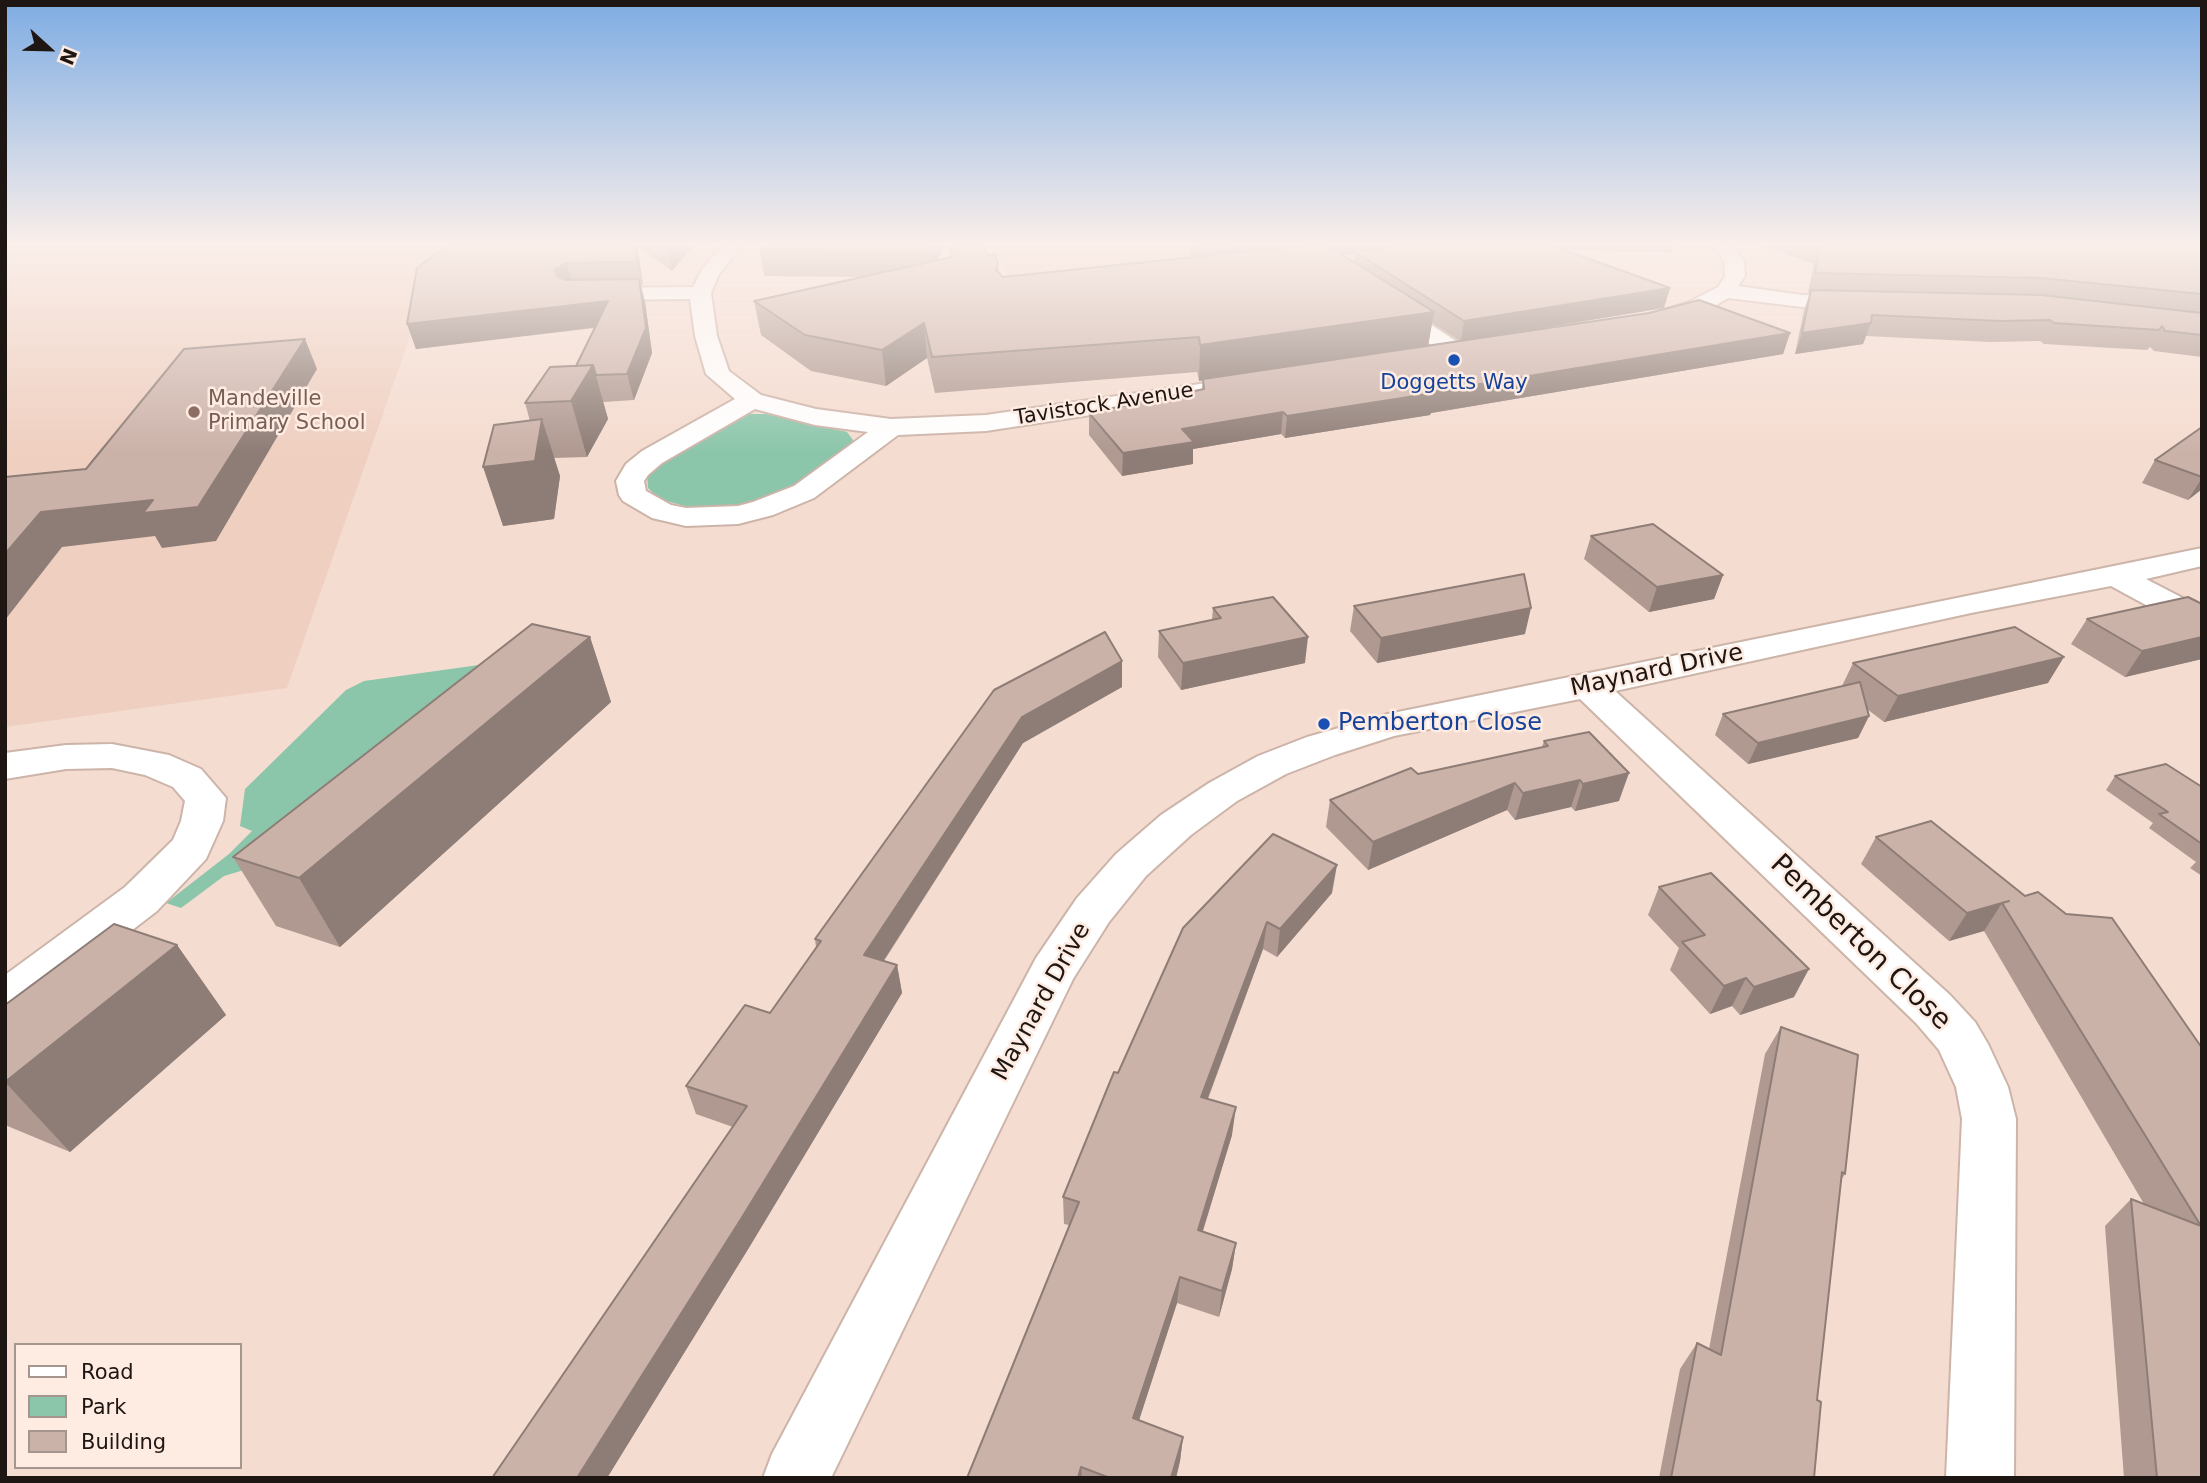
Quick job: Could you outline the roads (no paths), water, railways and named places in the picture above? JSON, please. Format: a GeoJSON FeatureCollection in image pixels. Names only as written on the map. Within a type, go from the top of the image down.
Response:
{"type":"FeatureCollection","features":[{"type":"Feature","properties":{"kind":"street","name":"Tavistock Avenue"},"geometry":{"type":"LineString","coordinates":[[703,314],[706,336],[718,374],[752,400],[815,418],[891,427],[986,423],[1254,383]]}},
{"type":"Feature","properties":{"kind":"street"},"geometry":{"type":"LineString","coordinates":[[1400,314],[1457,352]]}},
{"type":"Feature","properties":{"kind":"street"},"geometry":{"type":"LineString","coordinates":[[1630,325],[1679,314]]}},
{"type":"Feature","properties":{"kind":"street"},"geometry":{"type":"LineString","coordinates":[[1416,358],[1484,348]]}},
{"type":"Feature","properties":{"kind":"street"},"geometry":{"type":"LineString","coordinates":[[752,400],[652,457],[636,470],[630,481],[633,495],[662,512],[686,517],[738,515],[763,509],[804,492],[891,427]]}},
{"type":"Feature","properties":{"kind":"street","name":"Maynard Drive"},"geometry":{"type":"LineString","coordinates":[[796,1478],[1053,971],[1093,910],[1131,865],[1176,825],[1213,798],[1272,765],[1321,746],[1388,726],[2202,557]]}},
{"type":"Feature","properties":{"kind":"street"},"geometry":{"type":"LineString","coordinates":[[2116,576],[2202,622]]}},
{"type":"Feature","properties":{"kind":"street","name":"Pemberton Close"},"geometry":{"type":"LineString","coordinates":[[1588,686],[1933,1009],[1957,1036],[1970,1059],[1982,1087],[1989,1119],[1980,1478]]}},
{"type":"Feature","properties":{"kind":"street"},"geometry":{"type":"LineString","coordinates":[[5,766],[66,757],[112,756],[155,764],[187,778],[206,798],[202,821],[191,848],[141,899],[5,1001]]}},
{"type":"Feature","properties":{"kind":"place","name":"Doggetts Way"},"geometry":{"type":"Point","coordinates":[1454,360]}},
{"type":"Feature","properties":{"kind":"place","name":"Mandeville Primary School"},"geometry":{"type":"Point","coordinates":[194,412]}},
{"type":"Feature","properties":{"kind":"place","name":"Pemberton Close"},"geometry":{"type":"Point","coordinates":[1324,724]}}]}
